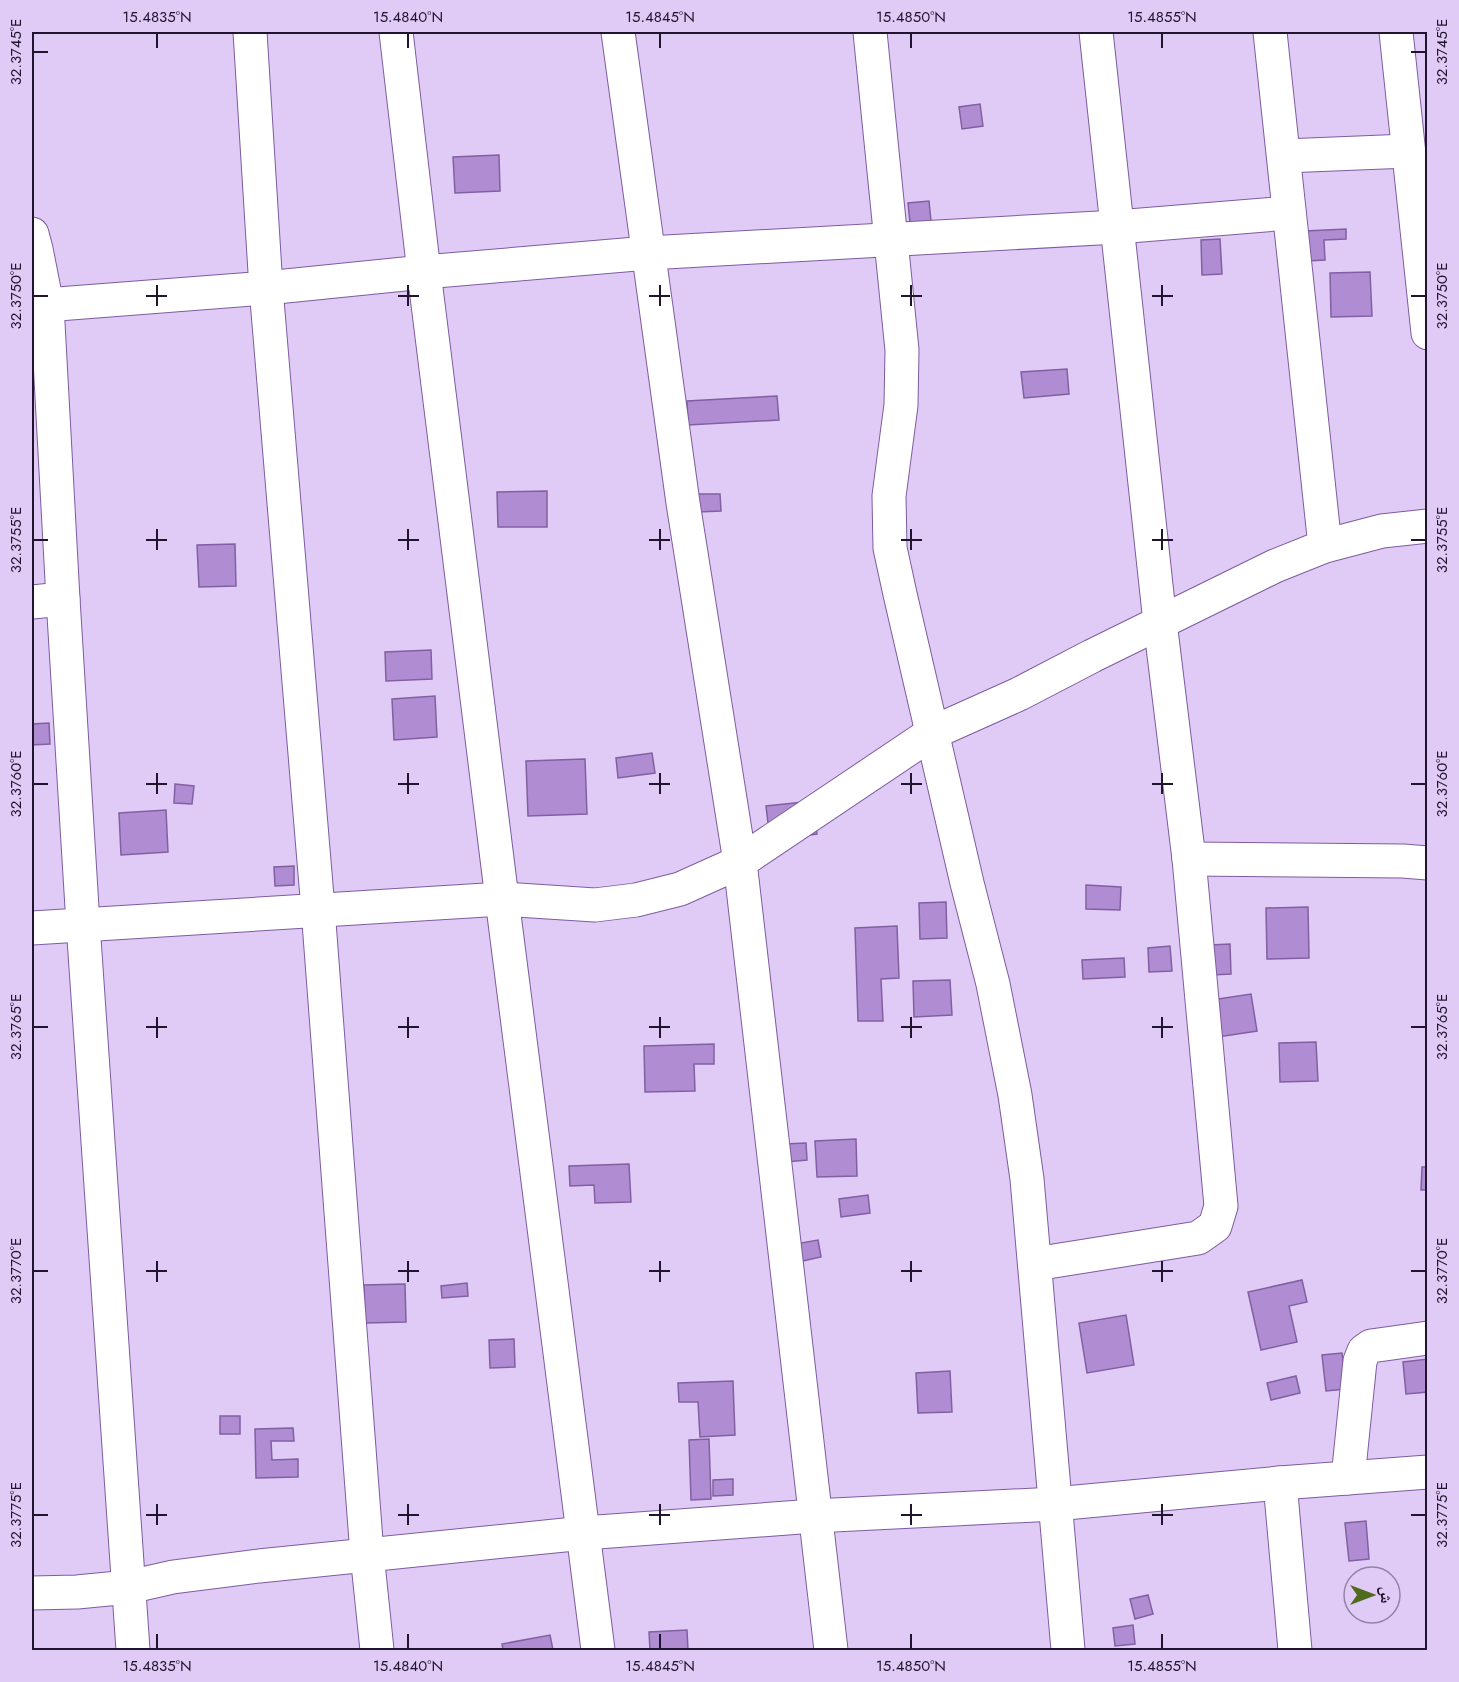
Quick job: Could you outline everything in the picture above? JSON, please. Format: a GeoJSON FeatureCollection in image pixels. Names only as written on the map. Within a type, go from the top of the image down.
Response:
{"type":"FeatureCollection","features":[{"type":"Feature","properties":{"kind":"street"},"geometry":{"type":"LineString","coordinates":[[250,32],[266,288],[318,909],[376,1650]]}},
{"type":"Feature","properties":{"kind":"street"},"geometry":{"type":"LineString","coordinates":[[396,32],[502,899],[598,1650]]}},
{"type":"Feature","properties":{"kind":"street"},"geometry":{"type":"LineString","coordinates":[[618,32],[683,503],[740,862],[831,1650]]}},
{"type":"Feature","properties":{"kind":"street"},"geometry":{"type":"LineString","coordinates":[[870,32],[902,350],[901,405],[890,496],[890,549],[967,884],[993,984],[1015,1095],[1027,1179],[1068,1650]]}},
{"type":"Feature","properties":{"kind":"street"},"geometry":{"type":"LineString","coordinates":[[1035,1264],[1198,1238],[1215,1226],[1221,1206],[1189,859],[1096,32]]}},
{"type":"Feature","properties":{"kind":"street"},"geometry":{"type":"LineString","coordinates":[[1270,32],[1325,546]]}},
{"type":"Feature","properties":{"kind":"street"},"geometry":{"type":"LineString","coordinates":[[1396,32],[1428,333]]}},
{"type":"Feature","properties":{"kind":"street"},"geometry":{"type":"LineString","coordinates":[[1284,156],[1408,151]]}},
{"type":"Feature","properties":{"kind":"street"},"geometry":{"type":"LineString","coordinates":[[39,306],[648,253],[1117,227],[1289,213]]}},
{"type":"Feature","properties":{"kind":"street"},"geometry":{"type":"LineString","coordinates":[[32,234],[36,249],[39,306],[47,601],[83,924],[133,1650]]}},
{"type":"Feature","properties":{"kind":"street"},"geometry":{"type":"LineString","coordinates":[[32,928],[502,899],[595,905],[636,900],[680,889],[740,862],[932,733],[1019,694],[1275,566],[1325,546],[1382,531],[1428,526]]}},
{"type":"Feature","properties":{"kind":"street"},"geometry":{"type":"LineString","coordinates":[[1189,859],[1428,863]]}},
{"type":"Feature","properties":{"kind":"street"},"geometry":{"type":"LineString","coordinates":[[1348,1478],[1360,1361],[1364,1351],[1371,1346],[1428,1338]]}},
{"type":"Feature","properties":{"kind":"street"},"geometry":{"type":"LineString","coordinates":[[32,1593],[129,1587],[173,1577],[210,1572],[584,1533],[814,1516],[1055,1504],[1428,1472]]}},
{"type":"Feature","properties":{"kind":"street"},"geometry":{"type":"LineString","coordinates":[[1280,1483],[1295,1650]]}},
{"type":"Feature","properties":{"kind":"building"},"geometry":{"type":"Polygon","coordinates":[[[980,104],[983,126],[962,129],[959,107],[980,104]]]}},
{"type":"Feature","properties":{"kind":"building"},"geometry":{"type":"Polygon","coordinates":[[[499,155],[500,191],[455,193],[453,157],[499,155]]]}},
{"type":"Feature","properties":{"kind":"building"},"geometry":{"type":"Polygon","coordinates":[[[929,201],[931,221],[910,223],[908,203],[929,201]]]}},
{"type":"Feature","properties":{"kind":"building"},"geometry":{"type":"Polygon","coordinates":[[[1346,229],[1346,239],[1324,240],[1325,260],[1307,261],[1305,231],[1346,229]]]}},
{"type":"Feature","properties":{"kind":"building"},"geometry":{"type":"Polygon","coordinates":[[[1220,239],[1222,274],[1202,275],[1201,240],[1220,239]]]}},
{"type":"Feature","properties":{"kind":"building"},"geometry":{"type":"Polygon","coordinates":[[[1370,272],[1372,316],[1331,317],[1330,273],[1370,272]]]}},
{"type":"Feature","properties":{"kind":"building"},"geometry":{"type":"Polygon","coordinates":[[[1067,369],[1069,394],[1024,398],[1021,372],[1067,369]]]}},
{"type":"Feature","properties":{"kind":"building"},"geometry":{"type":"Polygon","coordinates":[[[777,396],[779,420],[688,425],[687,401],[777,396]]]}},
{"type":"Feature","properties":{"kind":"building"},"geometry":{"type":"Polygon","coordinates":[[[547,491],[547,527],[498,527],[497,492],[547,491]]]}},
{"type":"Feature","properties":{"kind":"building"},"geometry":{"type":"Polygon","coordinates":[[[697,494],[720,494],[721,511],[698,512],[697,494]]]}},
{"type":"Feature","properties":{"kind":"building"},"geometry":{"type":"Polygon","coordinates":[[[235,544],[236,586],[199,587],[197,545],[235,544]]]}},
{"type":"Feature","properties":{"kind":"building"},"geometry":{"type":"Polygon","coordinates":[[[431,650],[432,679],[386,681],[385,652],[431,650]]]}},
{"type":"Feature","properties":{"kind":"building"},"geometry":{"type":"Polygon","coordinates":[[[435,696],[437,737],[394,740],[392,699],[435,696]]]}},
{"type":"Feature","properties":{"kind":"building"},"geometry":{"type":"Polygon","coordinates":[[[49,723],[50,744],[32,745],[32,724],[49,723]]]}},
{"type":"Feature","properties":{"kind":"building"},"geometry":{"type":"Polygon","coordinates":[[[652,753],[655,773],[618,778],[616,758],[652,753]]]}},
{"type":"Feature","properties":{"kind":"building"},"geometry":{"type":"Polygon","coordinates":[[[585,759],[587,814],[528,816],[526,761],[585,759]]]}},
{"type":"Feature","properties":{"kind":"building"},"geometry":{"type":"Polygon","coordinates":[[[175,784],[194,786],[192,804],[174,803],[175,784]]]}},
{"type":"Feature","properties":{"kind":"building"},"geometry":{"type":"Polygon","coordinates":[[[813,801],[817,834],[770,840],[766,806],[813,801]]]}},
{"type":"Feature","properties":{"kind":"building"},"geometry":{"type":"Polygon","coordinates":[[[166,810],[168,852],[121,855],[119,813],[166,810]]]}},
{"type":"Feature","properties":{"kind":"building"},"geometry":{"type":"Polygon","coordinates":[[[294,866],[294,885],[275,886],[274,867],[294,866]]]}},
{"type":"Feature","properties":{"kind":"building"},"geometry":{"type":"Polygon","coordinates":[[[1086,885],[1121,887],[1120,910],[1086,909],[1086,885]]]}},
{"type":"Feature","properties":{"kind":"building"},"geometry":{"type":"Polygon","coordinates":[[[946,902],[947,938],[920,939],[919,903],[946,902]]]}},
{"type":"Feature","properties":{"kind":"building"},"geometry":{"type":"Polygon","coordinates":[[[1308,907],[1309,958],[1267,959],[1266,908],[1308,907]]]}},
{"type":"Feature","properties":{"kind":"building"},"geometry":{"type":"Polygon","coordinates":[[[897,926],[899,978],[881,979],[883,1021],[858,1021],[855,928],[897,926]]]}},
{"type":"Feature","properties":{"kind":"building"},"geometry":{"type":"Polygon","coordinates":[[[1230,944],[1231,974],[1211,975],[1210,945],[1230,944]]]}},
{"type":"Feature","properties":{"kind":"building"},"geometry":{"type":"Polygon","coordinates":[[[1170,946],[1172,971],[1149,972],[1148,948],[1170,946]]]}},
{"type":"Feature","properties":{"kind":"building"},"geometry":{"type":"Polygon","coordinates":[[[1124,958],[1125,977],[1083,979],[1082,960],[1124,958]]]}},
{"type":"Feature","properties":{"kind":"building"},"geometry":{"type":"Polygon","coordinates":[[[950,980],[952,1015],[914,1017],[913,981],[950,980]]]}},
{"type":"Feature","properties":{"kind":"building"},"geometry":{"type":"Polygon","coordinates":[[[1251,994],[1257,1031],[1218,1037],[1212,1000],[1251,994]]]}},
{"type":"Feature","properties":{"kind":"building"},"geometry":{"type":"Polygon","coordinates":[[[1316,1042],[1318,1081],[1280,1082],[1279,1043],[1316,1042]]]}},
{"type":"Feature","properties":{"kind":"building"},"geometry":{"type":"Polygon","coordinates":[[[714,1044],[714,1064],[694,1064],[695,1091],[645,1092],[644,1046],[714,1044]]]}},
{"type":"Feature","properties":{"kind":"building"},"geometry":{"type":"Polygon","coordinates":[[[856,1139],[857,1176],[817,1177],[815,1141],[856,1139]]]}},
{"type":"Feature","properties":{"kind":"building"},"geometry":{"type":"Polygon","coordinates":[[[806,1143],[807,1160],[785,1162],[784,1144],[806,1143]]]}},
{"type":"Feature","properties":{"kind":"building"},"geometry":{"type":"Polygon","coordinates":[[[629,1164],[631,1202],[595,1203],[594,1185],[570,1186],[569,1166],[629,1164]]]}},
{"type":"Feature","properties":{"kind":"building"},"geometry":{"type":"Polygon","coordinates":[[[1422,1167],[1428,1167],[1428,1190],[1421,1190],[1422,1167]]]}},
{"type":"Feature","properties":{"kind":"building"},"geometry":{"type":"Polygon","coordinates":[[[868,1195],[870,1213],[841,1217],[839,1199],[868,1195]]]}},
{"type":"Feature","properties":{"kind":"building"},"geometry":{"type":"Polygon","coordinates":[[[818,1240],[821,1257],[798,1262],[795,1244],[818,1240]]]}},
{"type":"Feature","properties":{"kind":"building"},"geometry":{"type":"Polygon","coordinates":[[[1302,1280],[1307,1302],[1289,1306],[1297,1342],[1261,1350],[1248,1292],[1302,1280]]]}},
{"type":"Feature","properties":{"kind":"building"},"geometry":{"type":"Polygon","coordinates":[[[467,1283],[468,1296],[442,1298],[441,1286],[467,1283]]]}},
{"type":"Feature","properties":{"kind":"building"},"geometry":{"type":"Polygon","coordinates":[[[405,1284],[406,1322],[365,1323],[364,1285],[405,1284]]]}},
{"type":"Feature","properties":{"kind":"building"},"geometry":{"type":"Polygon","coordinates":[[[1126,1315],[1134,1365],[1087,1373],[1079,1323],[1126,1315]]]}},
{"type":"Feature","properties":{"kind":"building"},"geometry":{"type":"Polygon","coordinates":[[[514,1339],[515,1367],[490,1368],[489,1340],[514,1339]]]}},
{"type":"Feature","properties":{"kind":"building"},"geometry":{"type":"Polygon","coordinates":[[[1342,1353],[1346,1389],[1326,1391],[1322,1355],[1342,1353]]]}},
{"type":"Feature","properties":{"kind":"building"},"geometry":{"type":"Polygon","coordinates":[[[1428,1359],[1428,1392],[1406,1394],[1403,1362],[1428,1359]]]}},
{"type":"Feature","properties":{"kind":"building"},"geometry":{"type":"Polygon","coordinates":[[[950,1371],[952,1412],[918,1413],[916,1373],[950,1371]]]}},
{"type":"Feature","properties":{"kind":"building"},"geometry":{"type":"Polygon","coordinates":[[[1296,1376],[1300,1393],[1271,1400],[1267,1383],[1296,1376]]]}},
{"type":"Feature","properties":{"kind":"building"},"geometry":{"type":"Polygon","coordinates":[[[733,1381],[735,1435],[700,1437],[698,1402],[679,1402],[678,1383],[733,1381]]]}},
{"type":"Feature","properties":{"kind":"building"},"geometry":{"type":"Polygon","coordinates":[[[220,1416],[240,1416],[240,1434],[220,1434],[220,1416]]]}},
{"type":"Feature","properties":{"kind":"building"},"geometry":{"type":"Polygon","coordinates":[[[293,1428],[294,1441],[271,1441],[272,1460],[298,1459],[298,1477],[256,1478],[255,1429],[293,1428]]]}},
{"type":"Feature","properties":{"kind":"building"},"geometry":{"type":"Polygon","coordinates":[[[709,1439],[711,1499],[691,1500],[689,1440],[709,1439]]]}},
{"type":"Feature","properties":{"kind":"building"},"geometry":{"type":"Polygon","coordinates":[[[733,1479],[733,1495],[713,1496],[713,1480],[733,1479]]]}},
{"type":"Feature","properties":{"kind":"building"},"geometry":{"type":"Polygon","coordinates":[[[1366,1521],[1369,1559],[1349,1561],[1345,1523],[1366,1521]]]}},
{"type":"Feature","properties":{"kind":"building"},"geometry":{"type":"Polygon","coordinates":[[[1148,1595],[1153,1614],[1135,1619],[1130,1599],[1148,1595]]]}},
{"type":"Feature","properties":{"kind":"building"},"geometry":{"type":"Polygon","coordinates":[[[1133,1625],[1135,1644],[1115,1646],[1113,1628],[1133,1625]]]}},
{"type":"Feature","properties":{"kind":"building"},"geometry":{"type":"Polygon","coordinates":[[[687,1630],[688,1650],[650,1650],[649,1632],[687,1630]]]}},
{"type":"Feature","properties":{"kind":"building"},"geometry":{"type":"Polygon","coordinates":[[[550,1635],[553,1650],[503,1650],[502,1644],[550,1635]]]}}]}
